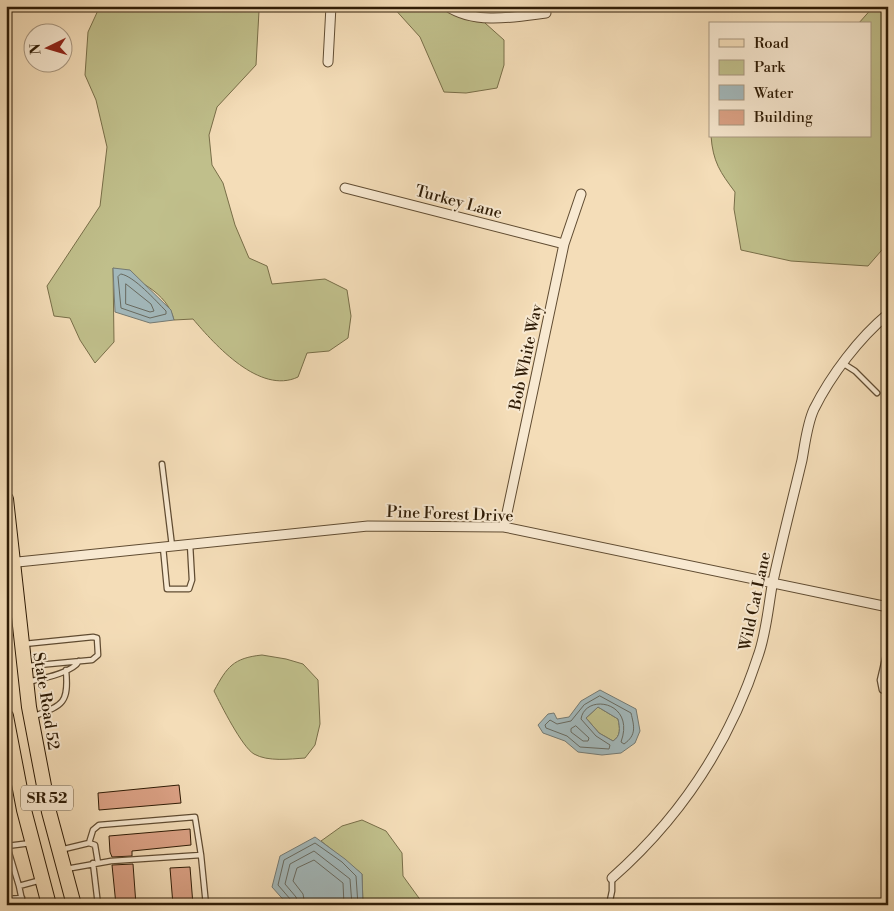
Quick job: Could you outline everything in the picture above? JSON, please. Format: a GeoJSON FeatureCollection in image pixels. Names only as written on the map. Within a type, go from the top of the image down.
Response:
{"type":"FeatureCollection","features":[{"type":"Feature","properties":{"kind":"main road","name":"State Road 52"},"geometry":{"type":"LineString","coordinates":[[6,499],[10,563],[31,717],[49,812],[74,905]]}},
{"type":"Feature","properties":{"kind":"main road","name":"SR 52"},"geometry":{"type":"LineString","coordinates":[[6,716],[10,765],[49,905]]}},
{"type":"Feature","properties":{"kind":"street"},"geometry":{"type":"LineString","coordinates":[[328,62],[331,6]]}},
{"type":"Feature","properties":{"kind":"street"},"geometry":{"type":"LineString","coordinates":[[447,6],[480,17],[503,18],[546,13]]}},
{"type":"Feature","properties":{"kind":"street","name":"Turkey Lane"},"geometry":{"type":"LineString","coordinates":[[345,188],[564,244]]}},
{"type":"Feature","properties":{"kind":"street","name":"Bob White Way"},"geometry":{"type":"LineString","coordinates":[[504,527],[564,244],[581,194]]}},
{"type":"Feature","properties":{"kind":"street","name":"Wild Cat Lane"},"geometry":{"type":"LineString","coordinates":[[612,878],[654,837],[685,800],[709,764],[728,728],[759,655],[813,410],[844,364],[875,324],[888,314]]}},
{"type":"Feature","properties":{"kind":"street","name":"Pine Forest Drive"},"geometry":{"type":"LineString","coordinates":[[10,563],[368,526],[504,527],[773,585],[888,607]]}},
{"type":"Feature","properties":{"kind":"lane"},"geometry":{"type":"LineString","coordinates":[[844,364],[855,371],[877,393]]}},
{"type":"Feature","properties":{"kind":"lane"},"geometry":{"type":"LineString","coordinates":[[162,464],[167,546],[167,589],[189,589],[192,580],[190,544]]}},
{"type":"Feature","properties":{"kind":"lane"},"geometry":{"type":"LineString","coordinates":[[21,644],[97,638],[99,650],[96,658],[24,667]]}},
{"type":"Feature","properties":{"kind":"lane"},"geometry":{"type":"LineString","coordinates":[[888,646],[880,680],[882,690],[888,693]]}},
{"type":"Feature","properties":{"kind":"lane"},"geometry":{"type":"LineString","coordinates":[[26,683],[48,678],[77,665],[79,661]]}},
{"type":"Feature","properties":{"kind":"lane"},"geometry":{"type":"LineString","coordinates":[[31,717],[53,708],[68,693],[66,670]]}},
{"type":"Feature","properties":{"kind":"lane"},"geometry":{"type":"LineString","coordinates":[[89,843],[93,830],[99,825],[195,817],[206,905]]}},
{"type":"Feature","properties":{"kind":"lane"},"geometry":{"type":"LineString","coordinates":[[23,905],[7,844],[33,842]]}},
{"type":"Feature","properties":{"kind":"lane"},"geometry":{"type":"LineString","coordinates":[[60,850],[89,843],[95,845],[98,905]]}},
{"type":"Feature","properties":{"kind":"lane"},"geometry":{"type":"LineString","coordinates":[[65,869],[96,863],[200,855]]}},
{"type":"Feature","properties":{"kind":"lane"},"geometry":{"type":"LineString","coordinates":[[609,905],[612,878]]}},
{"type":"Feature","properties":{"kind":"lane"},"geometry":{"type":"LineString","coordinates":[[19,886],[43,880]]}},
{"type":"Feature","properties":{"kind":"lane"},"geometry":{"type":"LineString","coordinates":[[6,899],[22,898]]}},
{"type":"Feature","properties":{"kind":"green space"},"geometry":{"type":"Polygon","coordinates":[[[100,6],[257,6],[259,11],[256,65],[217,107],[209,135],[212,165],[223,183],[235,225],[249,258],[267,266],[272,284],[325,279],[347,290],[351,316],[348,338],[329,351],[307,353],[298,377],[283,381],[269,379],[254,373],[226,354],[193,319],[174,320],[170,310],[158,294],[141,282],[113,268],[114,342],[95,363],[80,340],[70,318],[54,316],[47,286],[100,206],[107,147],[96,100],[85,75],[88,32],[100,6]]]}},
{"type":"Feature","properties":{"kind":"green space"},"geometry":{"type":"Polygon","coordinates":[[[392,6],[477,6],[485,23],[504,40],[504,65],[497,88],[466,93],[444,92],[420,37],[392,6]]]}},
{"type":"Feature","properties":{"kind":"green space"},"geometry":{"type":"Polygon","coordinates":[[[874,6],[888,6],[888,243],[868,266],[791,261],[741,250],[734,209],[735,192],[718,166],[713,153],[711,138],[872,138],[872,22],[860,22],[874,6]]]}},
{"type":"Feature","properties":{"kind":"green space"},"geometry":{"type":"Polygon","coordinates":[[[262,655],[303,664],[318,680],[320,724],[315,745],[305,758],[272,759],[254,754],[238,735],[214,691],[227,670],[237,661],[262,655]]]}},
{"type":"Feature","properties":{"kind":"green space"},"geometry":{"type":"Polygon","coordinates":[[[598,707],[618,719],[619,731],[613,741],[599,733],[586,718],[598,707]]]}},
{"type":"Feature","properties":{"kind":"green space"},"geometry":{"type":"Polygon","coordinates":[[[362,820],[386,831],[402,853],[403,876],[424,905],[363,905],[362,874],[321,841],[342,826],[362,820]]]}},
{"type":"Feature","properties":{"kind":"water"},"geometry":{"type":"Polygon","coordinates":[[[113,268],[130,270],[171,310],[174,320],[150,323],[115,312],[113,268]]]}},
{"type":"Feature","properties":{"kind":"water"},"geometry":{"type":"Polygon","coordinates":[[[600,690],[636,709],[640,731],[635,743],[621,753],[602,755],[578,752],[565,741],[543,733],[538,725],[548,714],[554,713],[557,719],[569,717],[581,701],[600,690]],[[598,707],[586,718],[599,733],[613,741],[619,731],[618,719],[598,707]]]}},
{"type":"Feature","properties":{"kind":"water"},"geometry":{"type":"Polygon","coordinates":[[[315,837],[362,874],[363,905],[288,905],[272,887],[280,856],[315,837]]]}},
{"type":"Feature","properties":{"kind":"building"},"geometry":{"type":"Polygon","coordinates":[[[179,785],[181,803],[99,810],[98,793],[179,785]]]}},
{"type":"Feature","properties":{"kind":"building"},"geometry":{"type":"Polygon","coordinates":[[[190,829],[191,845],[132,851],[132,856],[112,857],[110,852],[109,836],[190,829]]]}},
{"type":"Feature","properties":{"kind":"building"},"geometry":{"type":"Polygon","coordinates":[[[133,864],[136,905],[116,905],[112,865],[133,864]]]}},
{"type":"Feature","properties":{"kind":"building"},"geometry":{"type":"Polygon","coordinates":[[[190,867],[193,905],[173,905],[170,868],[190,867]]]}}]}
